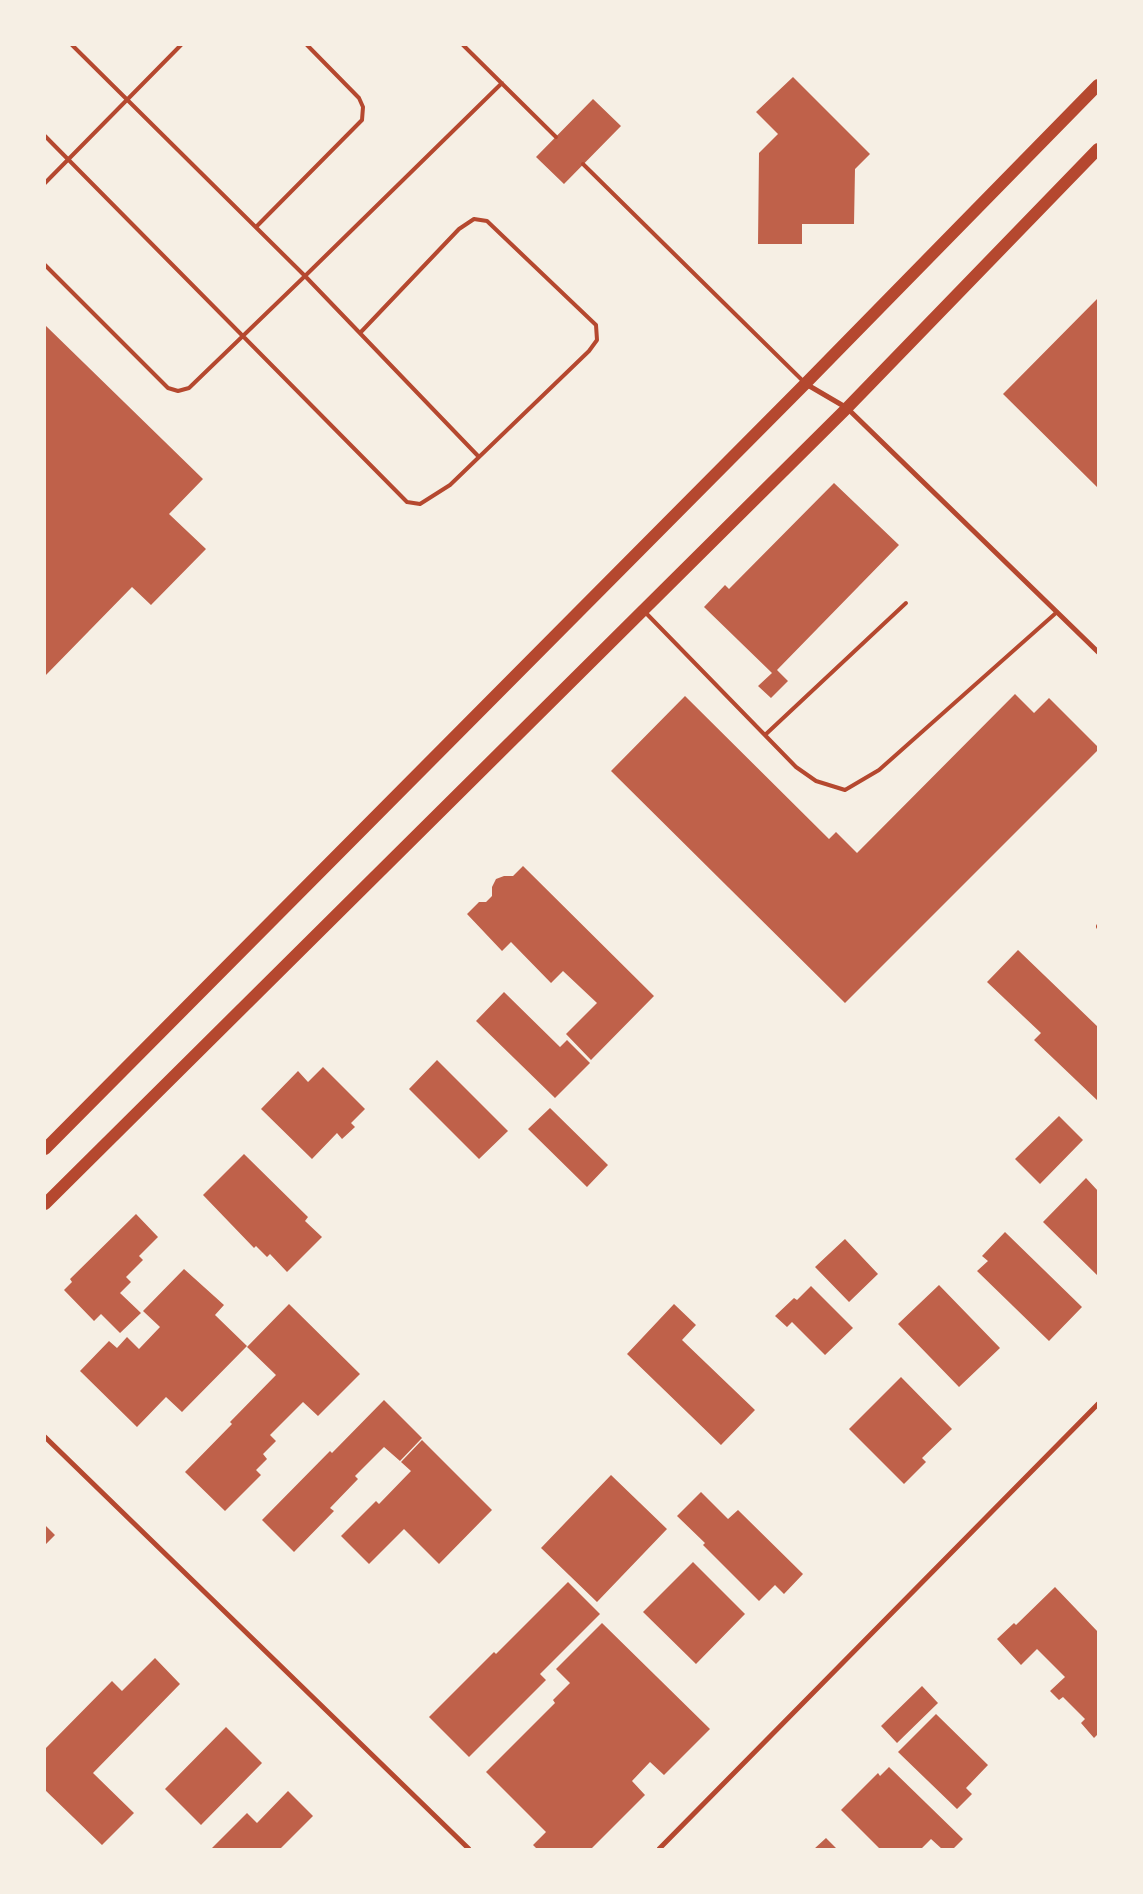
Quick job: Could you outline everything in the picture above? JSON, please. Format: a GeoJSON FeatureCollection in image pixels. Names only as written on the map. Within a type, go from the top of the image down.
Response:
{"type":"FeatureCollection","features":[{"type":"Feature","properties":{"kind":"main road"},"geometry":{"type":"LineString","coordinates":[[45,1149],[806,384],[1098,85]]}},
{"type":"Feature","properties":{"kind":"main road"},"geometry":{"type":"LineString","coordinates":[[45,1204],[847,408],[1098,149]]}},
{"type":"Feature","properties":{"kind":"street"},"geometry":{"type":"LineString","coordinates":[[806,384],[847,408],[1098,652]]}},
{"type":"Feature","properties":{"kind":"street"},"geometry":{"type":"LineString","coordinates":[[659,1849],[1098,1404]]}},
{"type":"Feature","properties":{"kind":"street"},"geometry":{"type":"LineString","coordinates":[[45,1437],[469,1849]]}},
{"type":"Feature","properties":{"kind":"lane"},"geometry":{"type":"LineString","coordinates":[[72,45],[305,276],[480,457]]}},
{"type":"Feature","properties":{"kind":"lane"},"geometry":{"type":"LineString","coordinates":[[45,183],[181,45]]}},
{"type":"Feature","properties":{"kind":"lane"},"geometry":{"type":"LineString","coordinates":[[256,227],[362,120],[363,107],[359,98],[307,45]]}},
{"type":"Feature","properties":{"kind":"lane"},"geometry":{"type":"LineString","coordinates":[[463,45],[556,137]]}},
{"type":"Feature","properties":{"kind":"lane"},"geometry":{"type":"LineString","coordinates":[[45,264],[168,388],[178,391],[189,388],[502,83]]}},
{"type":"Feature","properties":{"kind":"lane"},"geometry":{"type":"LineString","coordinates":[[45,136],[408,502],[420,504],[450,485],[589,351],[597,340],[596,325],[487,221],[474,219],[459,229],[360,333]]}},
{"type":"Feature","properties":{"kind":"lane"},"geometry":{"type":"LineString","coordinates":[[583,164],[806,384]]}},
{"type":"Feature","properties":{"kind":"lane"},"geometry":{"type":"LineString","coordinates":[[765,735],[906,603]]}},
{"type":"Feature","properties":{"kind":"lane"},"geometry":{"type":"LineString","coordinates":[[643,610],[796,767],[816,782],[845,790],[879,770],[1057,612]]}},
{"type":"Feature","properties":{"kind":"building"},"geometry":{"type":"Polygon","coordinates":[[[793,77],[870,154],[855,169],[854,224],[802,224],[802,244],[758,244],[759,153],[778,134],[756,112],[793,77]]]}},
{"type":"Feature","properties":{"kind":"building"},"geometry":{"type":"Polygon","coordinates":[[[593,99],[621,126],[564,184],[536,157],[593,99]]]}},
{"type":"Feature","properties":{"kind":"building"},"geometry":{"type":"Polygon","coordinates":[[[1098,298],[1098,485],[1097,487],[1003,394],[1098,298]]]}},
{"type":"Feature","properties":{"kind":"building"},"geometry":{"type":"Polygon","coordinates":[[[45,325],[203,479],[169,514],[206,549],[151,605],[132,587],[45,676],[45,325]]]}},
{"type":"Feature","properties":{"kind":"building"},"geometry":{"type":"Polygon","coordinates":[[[834,483],[899,545],[777,670],[788,681],[771,698],[758,686],[772,673],[704,607],[725,585],[729,589],[834,483]]]}},
{"type":"Feature","properties":{"kind":"building"},"geometry":{"type":"Polygon","coordinates":[[[1015,694],[1034,713],[1049,698],[1098,747],[1098,750],[845,1003],[611,771],[685,696],[829,839],[836,832],[857,853],[1015,694]]]}},
{"type":"Feature","properties":{"kind":"building"},"geometry":{"type":"Polygon","coordinates":[[[523,866],[654,996],[591,1060],[566,1034],[597,1003],[563,971],[551,983],[511,942],[502,951],[467,914],[479,902],[486,902],[492,896],[492,887],[496,879],[504,876],[513,876],[523,866]]]}},
{"type":"Feature","properties":{"kind":"building"},"geometry":{"type":"Polygon","coordinates":[[[1018,950],[1098,1027],[1098,1101],[1034,1040],[1041,1033],[987,982],[1018,950]]]}},
{"type":"Feature","properties":{"kind":"building"},"geometry":{"type":"Polygon","coordinates":[[[504,992],[560,1047],[567,1040],[590,1063],[555,1098],[476,1021],[504,992]]]}},
{"type":"Feature","properties":{"kind":"building"},"geometry":{"type":"Polygon","coordinates":[[[437,1060],[508,1131],[479,1159],[409,1089],[437,1060]]]}},
{"type":"Feature","properties":{"kind":"building"},"geometry":{"type":"Polygon","coordinates":[[[323,1067],[365,1109],[351,1123],[355,1127],[342,1139],[337,1133],[312,1159],[261,1109],[298,1071],[308,1082],[323,1067]]]}},
{"type":"Feature","properties":{"kind":"building"},"geometry":{"type":"Polygon","coordinates":[[[550,1108],[608,1165],[587,1187],[528,1129],[550,1108]]]}},
{"type":"Feature","properties":{"kind":"building"},"geometry":{"type":"Polygon","coordinates":[[[1059,1116],[1083,1140],[1040,1184],[1015,1159],[1059,1116]]]}},
{"type":"Feature","properties":{"kind":"building"},"geometry":{"type":"Polygon","coordinates":[[[244,1154],[308,1217],[305,1221],[322,1237],[287,1272],[270,1254],[267,1257],[256,1246],[254,1248],[203,1195],[244,1154]]]}},
{"type":"Feature","properties":{"kind":"building"},"geometry":{"type":"Polygon","coordinates":[[[1086,1178],[1098,1191],[1098,1276],[1043,1222],[1086,1178]]]}},
{"type":"Feature","properties":{"kind":"building"},"geometry":{"type":"Polygon","coordinates":[[[136,1214],[158,1237],[139,1256],[143,1260],[126,1277],[131,1282],[120,1293],[141,1313],[120,1333],[101,1314],[94,1321],[64,1290],[72,1282],[70,1279],[136,1214]]]}},
{"type":"Feature","properties":{"kind":"building"},"geometry":{"type":"Polygon","coordinates":[[[1005,1232],[1082,1307],[1049,1341],[977,1271],[988,1261],[982,1256],[1005,1232]]]}},
{"type":"Feature","properties":{"kind":"building"},"geometry":{"type":"Polygon","coordinates":[[[845,1239],[878,1274],[849,1302],[815,1267],[845,1239]]]}},
{"type":"Feature","properties":{"kind":"building"},"geometry":{"type":"Polygon","coordinates":[[[184,1269],[224,1305],[215,1315],[247,1346],[182,1412],[166,1397],[137,1427],[80,1371],[109,1341],[117,1348],[127,1337],[139,1349],[160,1327],[143,1311],[184,1269]]]}},
{"type":"Feature","properties":{"kind":"building"},"geometry":{"type":"Polygon","coordinates":[[[939,1285],[1000,1348],[959,1387],[898,1324],[939,1285]]]}},
{"type":"Feature","properties":{"kind":"building"},"geometry":{"type":"Polygon","coordinates":[[[811,1286],[853,1328],[825,1355],[792,1322],[787,1327],[775,1316],[794,1298],[797,1300],[811,1286]]]}},
{"type":"Feature","properties":{"kind":"building"},"geometry":{"type":"Polygon","coordinates":[[[289,1304],[360,1374],[318,1416],[303,1402],[270,1435],[276,1441],[263,1454],[267,1459],[256,1470],[261,1475],[225,1511],[185,1472],[276,1375],[247,1347],[289,1304]]]}},
{"type":"Feature","properties":{"kind":"building"},"geometry":{"type":"Polygon","coordinates":[[[674,1304],[696,1325],[682,1340],[755,1410],[721,1445],[627,1354],[674,1304]]]}},
{"type":"Feature","properties":{"kind":"building"},"geometry":{"type":"Polygon","coordinates":[[[901,1377],[952,1429],[922,1458],[926,1462],[904,1484],[849,1429],[901,1377]]]}},
{"type":"Feature","properties":{"kind":"building"},"geometry":{"type":"Polygon","coordinates":[[[384,1400],[422,1438],[400,1461],[384,1447],[355,1476],[358,1479],[330,1508],[334,1511],[294,1552],[262,1520],[330,1451],[332,1453],[384,1400]]]}},
{"type":"Feature","properties":{"kind":"building"},"geometry":{"type":"Polygon","coordinates":[[[422,1440],[492,1510],[439,1564],[404,1529],[369,1564],[341,1536],[376,1501],[379,1504],[411,1471],[401,1462],[422,1440]]]}},
{"type":"Feature","properties":{"kind":"building"},"geometry":{"type":"Polygon","coordinates":[[[611,1475],[667,1529],[597,1602],[541,1548],[611,1475]]]}},
{"type":"Feature","properties":{"kind":"building"},"geometry":{"type":"Polygon","coordinates":[[[701,1492],[728,1519],[738,1510],[803,1574],[784,1594],[775,1585],[759,1601],[677,1516],[701,1492]]]}},
{"type":"Feature","properties":{"kind":"building"},"geometry":{"type":"Polygon","coordinates":[[[45,1525],[55,1535],[45,1545],[45,1525]]]}},
{"type":"Feature","properties":{"kind":"building"},"geometry":{"type":"Polygon","coordinates":[[[693,1562],[745,1614],[696,1664],[643,1612],[693,1562]]]}},
{"type":"Feature","properties":{"kind":"building"},"geometry":{"type":"Polygon","coordinates":[[[568,1582],[600,1614],[540,1674],[546,1680],[469,1757],[429,1717],[568,1582]]]}},
{"type":"Feature","properties":{"kind":"building"},"geometry":{"type":"Polygon","coordinates":[[[1055,1587],[1098,1632],[1098,1734],[1094,1738],[1081,1723],[1085,1719],[1063,1697],[1059,1700],[1050,1691],[1065,1677],[1037,1649],[1021,1665],[997,1639],[1014,1623],[1016,1625],[1055,1587]]]}},
{"type":"Feature","properties":{"kind":"building"},"geometry":{"type":"Polygon","coordinates":[[[602,1623],[710,1729],[664,1775],[650,1762],[632,1781],[645,1795],[591,1849],[537,1849],[533,1845],[546,1832],[486,1772],[555,1703],[553,1700],[570,1683],[556,1669],[602,1623]]]}},
{"type":"Feature","properties":{"kind":"building"},"geometry":{"type":"Polygon","coordinates":[[[155,1658],[180,1684],[93,1773],[134,1813],[102,1845],[45,1790],[45,1749],[112,1681],[122,1691],[155,1658]]]}},
{"type":"Feature","properties":{"kind":"building"},"geometry":{"type":"Polygon","coordinates":[[[922,1686],[938,1703],[897,1743],[881,1726],[922,1686]]]}},
{"type":"Feature","properties":{"kind":"building"},"geometry":{"type":"Polygon","coordinates":[[[936,1714],[988,1765],[966,1788],[972,1794],[957,1809],[898,1752],[936,1714]]]}},
{"type":"Feature","properties":{"kind":"building"},"geometry":{"type":"Polygon","coordinates":[[[226,1727],[262,1763],[201,1825],[165,1789],[226,1727]]]}},
{"type":"Feature","properties":{"kind":"building"},"geometry":{"type":"Polygon","coordinates":[[[889,1767],[963,1839],[953,1849],[942,1849],[931,1839],[921,1849],[880,1849],[841,1810],[878,1773],[880,1776],[889,1767]]]}},
{"type":"Feature","properties":{"kind":"building"},"geometry":{"type":"Polygon","coordinates":[[[288,1791],[313,1816],[280,1849],[211,1849],[247,1813],[257,1823],[288,1791]]]}},
{"type":"Feature","properties":{"kind":"building"},"geometry":{"type":"Polygon","coordinates":[[[826,1838],[837,1849],[814,1849],[826,1838]]]}}]}
